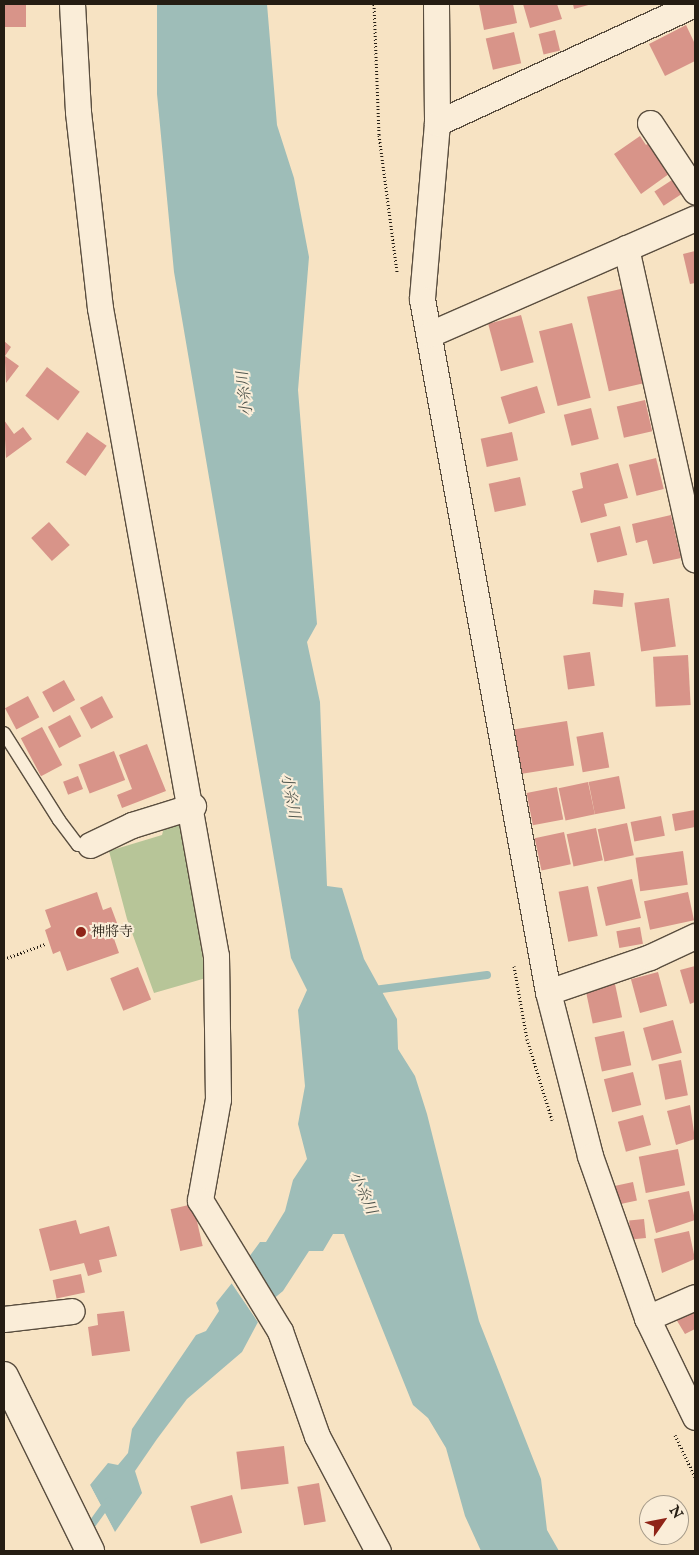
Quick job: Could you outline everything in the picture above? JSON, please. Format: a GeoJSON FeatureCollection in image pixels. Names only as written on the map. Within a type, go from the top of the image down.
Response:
{"type":"FeatureCollection","features":[{"type":"Feature","properties":{"kind":"street"},"geometry":{"type":"LineString","coordinates":[[72,4],[78,112],[100,308],[192,806],[216,956],[218,1099],[200,1200],[214,1229],[280,1331],[317,1436],[378,1551]]}},
{"type":"Feature","properties":{"kind":"street"},"geometry":{"type":"LineString","coordinates":[[436,4],[437,123],[422,299],[430,334],[548,992],[590,1156],[647,1318],[695,1417]]}},
{"type":"Feature","properties":{"kind":"street"},"geometry":{"type":"LineString","coordinates":[[437,123],[695,4]]}},
{"type":"Feature","properties":{"kind":"street"},"geometry":{"type":"LineString","coordinates":[[650,123],[695,192]]}},
{"type":"Feature","properties":{"kind":"street"},"geometry":{"type":"LineString","coordinates":[[430,334],[695,218]]}},
{"type":"Feature","properties":{"kind":"street"},"geometry":{"type":"LineString","coordinates":[[626,248],[695,559]]}},
{"type":"Feature","properties":{"kind":"street"},"geometry":{"type":"LineString","coordinates":[[90,845],[192,806]]}},
{"type":"Feature","properties":{"kind":"street"},"geometry":{"type":"LineString","coordinates":[[548,992],[650,958],[695,936]]}},
{"type":"Feature","properties":{"kind":"street"},"geometry":{"type":"LineString","coordinates":[[647,1318],[695,1296]]}},
{"type":"Feature","properties":{"kind":"street"},"geometry":{"type":"LineString","coordinates":[[4,1318],[72,1311]]}},
{"type":"Feature","properties":{"kind":"street"},"geometry":{"type":"LineString","coordinates":[[4,1376],[55,1484],[90,1551]]}},
{"type":"Feature","properties":{"kind":"lane"},"geometry":{"type":"LineString","coordinates":[[4,733],[58,820],[78,845],[90,845]]}},
{"type":"Feature","properties":{"kind":"path"},"geometry":{"type":"LineString","coordinates":[[4,959],[45,944]]}},
{"type":"Feature","properties":{"kind":"green space"},"geometry":{"type":"Polygon","coordinates":[[[167,817],[180,820],[206,978],[154,993],[127,919],[109,851],[162,835],[167,817]]]}},
{"type":"Feature","properties":{"kind":"water","name":"小糸川"},"geometry":{"type":"Polygon","coordinates":[[[157,4],[267,4],[277,125],[294,178],[309,257],[298,390],[317,624],[307,642],[320,702],[327,886],[342,888],[364,959],[397,1019],[398,1049],[415,1076],[427,1114],[479,1321],[541,1479],[547,1530],[559,1551],[481,1551],[465,1516],[446,1448],[428,1418],[413,1405],[344,1234],[333,1234],[323,1251],[309,1251],[283,1291],[272,1300],[246,1261],[260,1242],[266,1242],[285,1211],[293,1180],[307,1159],[298,1124],[305,1086],[298,1010],[307,990],[291,958],[174,272],[157,94],[157,4]]]}},
{"type":"Feature","properties":{"kind":"water"},"geometry":{"type":"Polygon","coordinates":[[[232,1283],[258,1322],[242,1352],[187,1399],[135,1471],[142,1493],[115,1532],[90,1485],[108,1463],[118,1465],[128,1453],[132,1429],[196,1335],[206,1331],[219,1311],[216,1303],[232,1283]]]}},
{"type":"Feature","properties":{"kind":"pier"},"geometry":{"type":"Polygon","coordinates":[[[230,1281],[234,1281],[260,1324],[258,1322],[230,1281]]]}},
{"type":"Feature","properties":{"kind":"pier"},"geometry":{"type":"Polygon","coordinates":[[[89,1483],[90,1485],[116,1534],[88,1486],[89,1483]]]}},
{"type":"Feature","properties":{"kind":"building"},"geometry":{"type":"Polygon","coordinates":[[[4,4],[26,4],[26,27],[4,27],[4,4]]]}},
{"type":"Feature","properties":{"kind":"building"},"geometry":{"type":"Polygon","coordinates":[[[479,4],[513,4],[517,23],[484,30],[479,4]]]}},
{"type":"Feature","properties":{"kind":"building"},"geometry":{"type":"Polygon","coordinates":[[[523,4],[557,4],[562,19],[530,28],[523,4]]]}},
{"type":"Feature","properties":{"kind":"building"},"geometry":{"type":"Polygon","coordinates":[[[573,4],[592,4],[574,9],[573,4]]]}},
{"type":"Feature","properties":{"kind":"building"},"geometry":{"type":"Polygon","coordinates":[[[686,25],[695,44],[695,61],[665,76],[649,44],[686,25]]]}},
{"type":"Feature","properties":{"kind":"building"},"geometry":{"type":"Polygon","coordinates":[[[555,30],[560,50],[544,54],[539,34],[555,30]]]}},
{"type":"Feature","properties":{"kind":"building"},"geometry":{"type":"Polygon","coordinates":[[[514,32],[521,63],[493,70],[486,39],[514,32]]]}},
{"type":"Feature","properties":{"kind":"building"},"geometry":{"type":"Polygon","coordinates":[[[640,136],[646,145],[652,140],[673,171],[641,194],[614,154],[640,136]]]}},
{"type":"Feature","properties":{"kind":"building"},"geometry":{"type":"Polygon","coordinates":[[[672,180],[681,194],[664,206],[654,191],[672,180]]]}},
{"type":"Feature","properties":{"kind":"building"},"geometry":{"type":"Polygon","coordinates":[[[695,251],[695,283],[690,284],[683,254],[695,251]]]}},
{"type":"Feature","properties":{"kind":"building"},"geometry":{"type":"Polygon","coordinates":[[[625,288],[647,383],[609,391],[587,297],[625,288]]]}},
{"type":"Feature","properties":{"kind":"building"},"geometry":{"type":"Polygon","coordinates":[[[521,315],[534,362],[501,371],[488,324],[521,315]]]}},
{"type":"Feature","properties":{"kind":"building"},"geometry":{"type":"Polygon","coordinates":[[[572,323],[591,398],[558,406],[539,331],[572,323]]]}},
{"type":"Feature","properties":{"kind":"building"},"geometry":{"type":"Polygon","coordinates":[[[4,341],[11,347],[5,356],[19,366],[6,383],[4,341]]]}},
{"type":"Feature","properties":{"kind":"building"},"geometry":{"type":"Polygon","coordinates":[[[47,367],[80,392],[58,420],[25,396],[47,367]]]}},
{"type":"Feature","properties":{"kind":"building"},"geometry":{"type":"Polygon","coordinates":[[[537,386],[545,413],[509,424],[501,397],[537,386]]]}},
{"type":"Feature","properties":{"kind":"building"},"geometry":{"type":"Polygon","coordinates":[[[645,400],[652,431],[624,438],[617,407],[645,400]]]}},
{"type":"Feature","properties":{"kind":"building"},"geometry":{"type":"Polygon","coordinates":[[[591,408],[599,439],[572,446],[564,415],[591,408]]]}},
{"type":"Feature","properties":{"kind":"building"},"geometry":{"type":"Polygon","coordinates":[[[4,420],[14,434],[23,427],[32,439],[6,458],[4,420]]]}},
{"type":"Feature","properties":{"kind":"building"},"geometry":{"type":"Polygon","coordinates":[[[87,432],[107,446],[85,476],[66,462],[87,432]]]}},
{"type":"Feature","properties":{"kind":"building"},"geometry":{"type":"Polygon","coordinates":[[[512,432],[518,460],[487,467],[481,439],[512,432]]]}},
{"type":"Feature","properties":{"kind":"building"},"geometry":{"type":"Polygon","coordinates":[[[656,458],[664,489],[637,496],[629,465],[656,458]]]}},
{"type":"Feature","properties":{"kind":"building"},"geometry":{"type":"Polygon","coordinates":[[[618,463],[628,498],[604,504],[607,516],[581,523],[572,491],[583,488],[580,473],[618,463]]]}},
{"type":"Feature","properties":{"kind":"building"},"geometry":{"type":"Polygon","coordinates":[[[520,477],[526,505],[495,512],[489,484],[520,477]]]}},
{"type":"Feature","properties":{"kind":"building"},"geometry":{"type":"Polygon","coordinates":[[[671,515],[681,558],[653,564],[647,540],[636,543],[632,524],[671,515]]]}},
{"type":"Feature","properties":{"kind":"building"},"geometry":{"type":"Polygon","coordinates":[[[49,522],[70,545],[52,561],[31,538],[49,522]]]}},
{"type":"Feature","properties":{"kind":"building"},"geometry":{"type":"Polygon","coordinates":[[[620,526],[627,555],[597,563],[590,533],[620,526]]]}},
{"type":"Feature","properties":{"kind":"building"},"geometry":{"type":"Polygon","coordinates":[[[594,590],[624,593],[622,607],[593,604],[594,590]]]}},
{"type":"Feature","properties":{"kind":"building"},"geometry":{"type":"Polygon","coordinates":[[[669,598],[676,647],[641,651],[634,603],[669,598]]]}},
{"type":"Feature","properties":{"kind":"building"},"geometry":{"type":"Polygon","coordinates":[[[590,652],[595,686],[568,689],[563,656],[590,652]]]}},
{"type":"Feature","properties":{"kind":"building"},"geometry":{"type":"Polygon","coordinates":[[[688,655],[691,705],[656,707],[653,657],[688,655]]]}},
{"type":"Feature","properties":{"kind":"building"},"geometry":{"type":"Polygon","coordinates":[[[64,680],[75,700],[53,712],[42,692],[64,680]]]}},
{"type":"Feature","properties":{"kind":"building"},"geometry":{"type":"Polygon","coordinates":[[[28,696],[39,717],[16,729],[5,708],[28,696]]]}},
{"type":"Feature","properties":{"kind":"building"},"geometry":{"type":"Polygon","coordinates":[[[102,696],[113,717],[91,729],[80,708],[102,696]]]}},
{"type":"Feature","properties":{"kind":"building"},"geometry":{"type":"Polygon","coordinates":[[[70,715],[81,736],[59,748],[48,727],[70,715]]]}},
{"type":"Feature","properties":{"kind":"building"},"geometry":{"type":"Polygon","coordinates":[[[567,721],[574,765],[516,775],[509,730],[567,721]]]}},
{"type":"Feature","properties":{"kind":"building"},"geometry":{"type":"Polygon","coordinates":[[[42,727],[62,765],[41,776],[21,738],[42,727]]]}},
{"type":"Feature","properties":{"kind":"building"},"geometry":{"type":"Polygon","coordinates":[[[603,732],[609,767],[583,772],[576,737],[603,732]]]}},
{"type":"Feature","properties":{"kind":"building"},"geometry":{"type":"Polygon","coordinates":[[[147,744],[166,791],[122,808],[117,795],[132,789],[119,755],[147,744]]]}},
{"type":"Feature","properties":{"kind":"building"},"geometry":{"type":"Polygon","coordinates":[[[114,751],[125,780],[90,794],[79,765],[114,751]]]}},
{"type":"Feature","properties":{"kind":"building"},"geometry":{"type":"Polygon","coordinates":[[[78,776],[83,789],[68,795],[63,782],[78,776]]]}},
{"type":"Feature","properties":{"kind":"building"},"geometry":{"type":"Polygon","coordinates":[[[619,776],[625,808],[595,814],[589,782],[619,776]]]}},
{"type":"Feature","properties":{"kind":"building"},"geometry":{"type":"Polygon","coordinates":[[[588,782],[595,814],[566,821],[559,788],[588,782]]]}},
{"type":"Feature","properties":{"kind":"building"},"geometry":{"type":"Polygon","coordinates":[[[557,787],[563,819],[533,825],[527,793],[557,787]]]}},
{"type":"Feature","properties":{"kind":"building"},"geometry":{"type":"Polygon","coordinates":[[[695,810],[695,827],[675,831],[672,814],[695,810]]]}},
{"type":"Feature","properties":{"kind":"building"},"geometry":{"type":"Polygon","coordinates":[[[661,816],[665,836],[634,842],[631,822],[661,816]]]}},
{"type":"Feature","properties":{"kind":"building"},"geometry":{"type":"Polygon","coordinates":[[[627,823],[634,855],[605,862],[598,829],[627,823]]]}},
{"type":"Feature","properties":{"kind":"building"},"geometry":{"type":"Polygon","coordinates":[[[596,828],[603,860],[574,867],[567,834],[596,828]]]}},
{"type":"Feature","properties":{"kind":"building"},"geometry":{"type":"Polygon","coordinates":[[[564,832],[571,864],[542,871],[535,838],[564,832]]]}},
{"type":"Feature","properties":{"kind":"building"},"geometry":{"type":"Polygon","coordinates":[[[683,851],[688,885],[640,891],[635,858],[683,851]]]}},
{"type":"Feature","properties":{"kind":"building"},"geometry":{"type":"Polygon","coordinates":[[[632,879],[641,918],[606,926],[597,887],[632,879]]]}},
{"type":"Feature","properties":{"kind":"building"},"geometry":{"type":"Polygon","coordinates":[[[588,886],[598,936],[568,942],[559,892],[588,886]]]}},
{"type":"Feature","properties":{"kind":"building","name":"神將寺"},"geometry":{"type":"Polygon","coordinates":[[[97,892],[103,910],[111,907],[120,931],[112,933],[119,953],[67,971],[60,951],[53,954],[45,930],[51,927],[45,910],[97,892]]]}},
{"type":"Feature","properties":{"kind":"building"},"geometry":{"type":"Polygon","coordinates":[[[688,892],[694,920],[650,930],[644,901],[688,892]]]}},
{"type":"Feature","properties":{"kind":"building"},"geometry":{"type":"Polygon","coordinates":[[[640,927],[643,944],[619,948],[616,931],[640,927]]]}},
{"type":"Feature","properties":{"kind":"building"},"geometry":{"type":"Polygon","coordinates":[[[695,966],[695,1002],[690,1004],[680,970],[695,966]]]}},
{"type":"Feature","properties":{"kind":"building"},"geometry":{"type":"Polygon","coordinates":[[[138,967],[151,999],[123,1011],[110,978],[138,967]]]}},
{"type":"Feature","properties":{"kind":"building"},"geometry":{"type":"Polygon","coordinates":[[[658,972],[667,1006],[640,1013],[631,979],[658,972]]]}},
{"type":"Feature","properties":{"kind":"building"},"geometry":{"type":"Polygon","coordinates":[[[615,984],[622,1017],[593,1023],[586,990],[615,984]]]}},
{"type":"Feature","properties":{"kind":"building"},"geometry":{"type":"Polygon","coordinates":[[[673,1020],[682,1053],[652,1061],[643,1028],[673,1020]]]}},
{"type":"Feature","properties":{"kind":"building"},"geometry":{"type":"Polygon","coordinates":[[[624,1031],[631,1065],[602,1071],[595,1037],[624,1031]]]}},
{"type":"Feature","properties":{"kind":"building"},"geometry":{"type":"Polygon","coordinates":[[[681,1060],[688,1095],[665,1100],[658,1064],[681,1060]]]}},
{"type":"Feature","properties":{"kind":"building"},"geometry":{"type":"Polygon","coordinates":[[[633,1072],[641,1105],[612,1112],[604,1079],[633,1072]]]}},
{"type":"Feature","properties":{"kind":"building"},"geometry":{"type":"Polygon","coordinates":[[[690,1105],[695,1139],[676,1145],[667,1111],[690,1105]]]}},
{"type":"Feature","properties":{"kind":"building"},"geometry":{"type":"Polygon","coordinates":[[[643,1115],[651,1145],[626,1152],[618,1122],[643,1115]]]}},
{"type":"Feature","properties":{"kind":"building"},"geometry":{"type":"Polygon","coordinates":[[[678,1149],[685,1185],[646,1193],[639,1157],[678,1149]]]}},
{"type":"Feature","properties":{"kind":"building"},"geometry":{"type":"Polygon","coordinates":[[[633,1182],[637,1201],[618,1205],[614,1186],[633,1182]]]}},
{"type":"Feature","properties":{"kind":"building"},"geometry":{"type":"Polygon","coordinates":[[[689,1191],[695,1220],[656,1233],[648,1200],[689,1191]]]}},
{"type":"Feature","properties":{"kind":"building"},"geometry":{"type":"Polygon","coordinates":[[[193,1204],[203,1246],[180,1251],[171,1209],[193,1204]]]}},
{"type":"Feature","properties":{"kind":"building"},"geometry":{"type":"Polygon","coordinates":[[[644,1219],[646,1238],[631,1239],[629,1221],[644,1219]]]}},
{"type":"Feature","properties":{"kind":"building"},"geometry":{"type":"Polygon","coordinates":[[[76,1220],[80,1234],[109,1226],[117,1256],[99,1260],[102,1272],[88,1276],[84,1263],[50,1271],[39,1229],[76,1220]]]}},
{"type":"Feature","properties":{"kind":"building"},"geometry":{"type":"Polygon","coordinates":[[[689,1231],[695,1259],[662,1273],[654,1239],[689,1231]]]}},
{"type":"Feature","properties":{"kind":"building"},"geometry":{"type":"Polygon","coordinates":[[[81,1274],[85,1293],[57,1299],[53,1280],[81,1274]]]}},
{"type":"Feature","properties":{"kind":"building"},"geometry":{"type":"Polygon","coordinates":[[[695,1309],[695,1329],[685,1334],[676,1319],[695,1309]]]}},
{"type":"Feature","properties":{"kind":"building"},"geometry":{"type":"Polygon","coordinates":[[[124,1311],[130,1351],[92,1356],[88,1327],[98,1325],[97,1314],[124,1311]]]}},
{"type":"Feature","properties":{"kind":"building"},"geometry":{"type":"Polygon","coordinates":[[[284,1446],[289,1484],[241,1490],[236,1452],[284,1446]]]}},
{"type":"Feature","properties":{"kind":"building"},"geometry":{"type":"Polygon","coordinates":[[[319,1483],[326,1521],[304,1525],[297,1487],[319,1483]]]}},
{"type":"Feature","properties":{"kind":"building"},"geometry":{"type":"Polygon","coordinates":[[[232,1495],[242,1533],[201,1544],[190,1506],[232,1495]]]}},
{"type":"Feature","properties":{"kind":"waterway"},"geometry":{"type":"LineString","coordinates":[[374,990],[487,975]]}},
{"type":"Feature","properties":{"kind":"waterway"},"geometry":{"type":"LineString","coordinates":[[87,1531],[108,1502]]}},
{"type":"Feature","properties":{"kind":"place","name":"神將寺"},"geometry":{"type":"Point","coordinates":[81,932]}}]}
